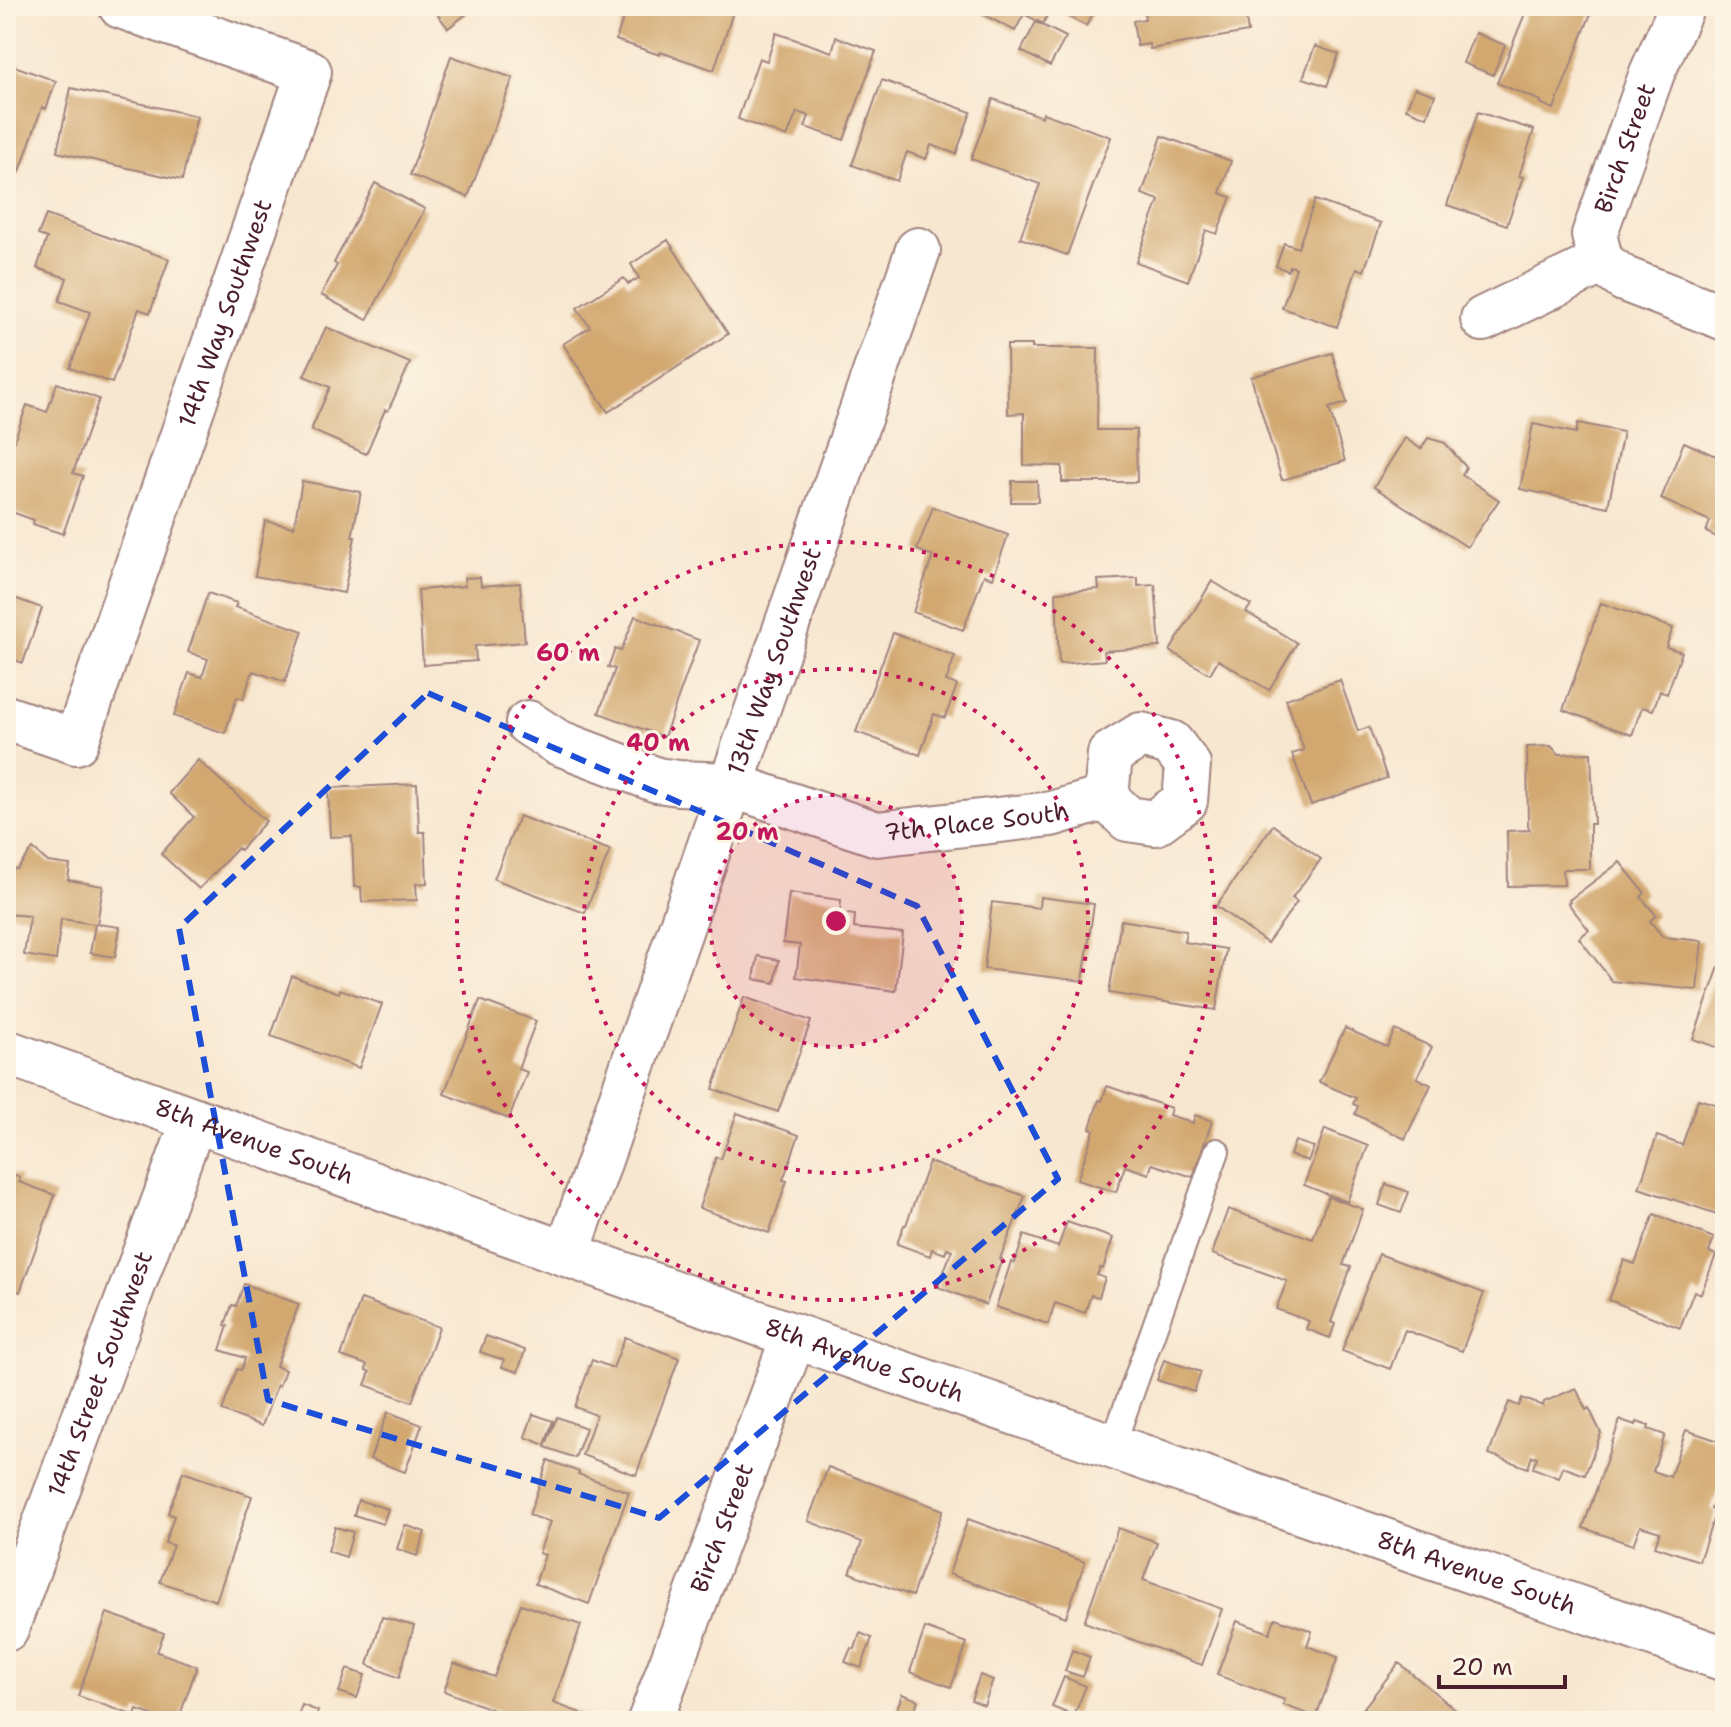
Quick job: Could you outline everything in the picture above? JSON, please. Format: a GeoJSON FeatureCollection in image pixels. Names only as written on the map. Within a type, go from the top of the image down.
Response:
{"type":"FeatureCollection","features":[{"type":"Feature","properties":{"kind":"street","name":"14th Way Southwest"},"geometry":{"type":"LineString","coordinates":[[6,718],[76,742],[309,72],[121,6]]}},
{"type":"Feature","properties":{"kind":"street","name":"Birch Street"},"geometry":{"type":"LineString","coordinates":[[1601,262],[1594,235],[1652,73],[1682,6]]}},
{"type":"Feature","properties":{"kind":"street","name":"13th Way Southwest"},"geometry":{"type":"LineString","coordinates":[[567,1254],[918,250]]}},
{"type":"Feature","properties":{"kind":"street"},"geometry":{"type":"LineString","coordinates":[[1483,319],[1601,262],[1624,279],[1725,318]]}},
{"type":"Feature","properties":{"kind":"street","name":"7th Place South"},"geometry":{"type":"LineString","coordinates":[[528,723],[557,742],[657,780],[731,785],[877,834],[1051,814],[1106,798]]}},
{"type":"Feature","properties":{"kind":"street","name":"8th Avenue South"},"geometry":{"type":"LineString","coordinates":[[6,1052],[794,1336],[1725,1659]]}},
{"type":"Feature","properties":{"kind":"street","name":"14th Street Southwest"},"geometry":{"type":"LineString","coordinates":[[6,1629],[194,1120]]}},
{"type":"Feature","properties":{"kind":"street","name":"Birch Street"},"geometry":{"type":"LineString","coordinates":[[650,1721],[794,1336]]}},
{"type":"Feature","properties":{"kind":"lane"},"geometry":{"type":"LineString","coordinates":[[1112,1447],[1217,1151]]}},
{"type":"Feature","properties":{"kind":"highlighted area"},"geometry":{"type":"Polygon","coordinates":[[[428,693],[917,906],[1058,1179],[659,1518],[268,1400],[179,928],[428,693]]]}},
{"type":"Feature","properties":{"kind":"building"},"geometry":{"type":"Polygon","coordinates":[[[431,6],[477,6],[448,28],[431,6]]]}},
{"type":"Feature","properties":{"kind":"building"},"geometry":{"type":"Polygon","coordinates":[[[627,6],[735,6],[714,70],[616,40],[627,6]]]}},
{"type":"Feature","properties":{"kind":"building"},"geometry":{"type":"Polygon","coordinates":[[[987,6],[1097,6],[1086,26],[1051,8],[1043,24],[1024,14],[1015,31],[982,14],[987,6]]]}},
{"type":"Feature","properties":{"kind":"building"},"geometry":{"type":"Polygon","coordinates":[[[1143,6],[1244,6],[1248,32],[1150,49],[1149,44],[1137,46],[1133,21],[1145,19],[1143,6]]]}},
{"type":"Feature","properties":{"kind":"building"},"geometry":{"type":"Polygon","coordinates":[[[1528,6],[1574,6],[1591,13],[1554,109],[1497,83],[1528,6]]]}},
{"type":"Feature","properties":{"kind":"building"},"geometry":{"type":"Polygon","coordinates":[[[1036,22],[1066,37],[1050,66],[1021,51],[1036,22]]]}},
{"type":"Feature","properties":{"kind":"building"},"geometry":{"type":"Polygon","coordinates":[[[776,33],[832,52],[836,37],[876,51],[844,140],[805,127],[809,116],[797,112],[787,137],[738,119],[759,58],[767,61],[776,33]]]}},
{"type":"Feature","properties":{"kind":"building"},"geometry":{"type":"Polygon","coordinates":[[[1475,33],[1505,45],[1493,75],[1463,63],[1475,33]]]}},
{"type":"Feature","properties":{"kind":"building"},"geometry":{"type":"Polygon","coordinates":[[[1315,46],[1339,54],[1327,86],[1303,78],[1315,46]]]}},
{"type":"Feature","properties":{"kind":"building"},"geometry":{"type":"Polygon","coordinates":[[[451,56],[513,78],[468,197],[410,175],[451,56]]]}},
{"type":"Feature","properties":{"kind":"building"},"geometry":{"type":"Polygon","coordinates":[[[6,63],[56,81],[46,109],[42,107],[19,174],[6,169],[6,63]]]}},
{"type":"Feature","properties":{"kind":"building"},"geometry":{"type":"Polygon","coordinates":[[[882,80],[971,112],[956,154],[931,145],[926,159],[907,152],[897,181],[852,165],[882,80]]]}},
{"type":"Feature","properties":{"kind":"building"},"geometry":{"type":"Polygon","coordinates":[[[71,88],[197,116],[182,180],[57,152],[71,88]]]}},
{"type":"Feature","properties":{"kind":"building"},"geometry":{"type":"Polygon","coordinates":[[[1415,88],[1435,95],[1427,117],[1406,109],[1415,88]]]}},
{"type":"Feature","properties":{"kind":"building"},"geometry":{"type":"Polygon","coordinates":[[[993,99],[1111,137],[1067,255],[1020,238],[1040,184],[971,159],[993,99]]]}},
{"type":"Feature","properties":{"kind":"building"},"geometry":{"type":"Polygon","coordinates":[[[1478,112],[1534,130],[1507,225],[1447,205],[1478,112]]]}},
{"type":"Feature","properties":{"kind":"building"},"geometry":{"type":"Polygon","coordinates":[[[1162,136],[1231,161],[1220,193],[1231,197],[1217,234],[1206,230],[1188,281],[1136,262],[1159,200],[1142,194],[1162,136]]]}},
{"type":"Feature","properties":{"kind":"building"},"geometry":{"type":"Polygon","coordinates":[[[375,183],[425,209],[367,320],[321,295],[375,183]]]}},
{"type":"Feature","properties":{"kind":"building"},"geometry":{"type":"Polygon","coordinates":[[[1315,200],[1381,223],[1364,271],[1357,268],[1337,327],[1282,308],[1296,268],[1290,266],[1288,271],[1276,266],[1284,243],[1298,248],[1315,200]]]}},
{"type":"Feature","properties":{"kind":"building"},"geometry":{"type":"Polygon","coordinates":[[[46,215],[169,259],[150,313],[139,309],[112,383],[70,368],[90,312],[59,301],[67,278],[37,268],[47,238],[38,235],[46,215]]]}},
{"type":"Feature","properties":{"kind":"building"},"geometry":{"type":"Polygon","coordinates":[[[668,240],[728,334],[608,412],[563,344],[590,327],[577,308],[624,278],[628,284],[639,278],[631,264],[668,240]]]}},
{"type":"Feature","properties":{"kind":"building"},"geometry":{"type":"Polygon","coordinates":[[[326,327],[410,363],[366,454],[311,430],[330,387],[304,376],[326,327]]]}},
{"type":"Feature","properties":{"kind":"building"},"geometry":{"type":"Polygon","coordinates":[[[1007,345],[1098,348],[1097,430],[1136,430],[1137,482],[1062,482],[1062,466],[1024,465],[1024,413],[1008,414],[1007,345]]]}},
{"type":"Feature","properties":{"kind":"building"},"geometry":{"type":"Polygon","coordinates":[[[1332,353],[1347,403],[1329,408],[1345,461],[1282,480],[1251,377],[1332,353]]]}},
{"type":"Feature","properties":{"kind":"building"},"geometry":{"type":"Polygon","coordinates":[[[57,383],[99,399],[73,473],[83,476],[63,534],[33,524],[34,520],[6,510],[6,454],[9,455],[27,405],[47,412],[57,383]]]}},
{"type":"Feature","properties":{"kind":"building"},"geometry":{"type":"Polygon","coordinates":[[[1578,423],[1623,432],[1608,507],[1520,489],[1533,424],[1576,433],[1578,423]]]}},
{"type":"Feature","properties":{"kind":"building"},"geometry":{"type":"Polygon","coordinates":[[[1405,438],[1421,449],[1428,438],[1445,443],[1466,467],[1462,475],[1499,500],[1467,547],[1374,487],[1405,438]]]}},
{"type":"Feature","properties":{"kind":"building"},"geometry":{"type":"Polygon","coordinates":[[[1684,442],[1725,460],[1725,541],[1706,532],[1710,521],[1661,499],[1684,442]]]}},
{"type":"Feature","properties":{"kind":"building"},"geometry":{"type":"Polygon","coordinates":[[[302,481],[361,492],[344,593],[255,576],[265,521],[294,527],[302,481]]]}},
{"type":"Feature","properties":{"kind":"building"},"geometry":{"type":"Polygon","coordinates":[[[1012,481],[1037,481],[1038,502],[1011,502],[1012,481]]]}},
{"type":"Feature","properties":{"kind":"building"},"geometry":{"type":"Polygon","coordinates":[[[933,507],[1008,535],[993,578],[984,575],[963,630],[913,612],[933,556],[917,550],[933,507]]]}},
{"type":"Feature","properties":{"kind":"building"},"geometry":{"type":"Polygon","coordinates":[[[480,577],[481,586],[520,583],[525,642],[475,646],[476,661],[423,665],[418,590],[465,586],[464,578],[480,577]]]}},
{"type":"Feature","properties":{"kind":"building"},"geometry":{"type":"Polygon","coordinates":[[[1138,578],[1138,586],[1155,585],[1160,647],[1104,651],[1105,660],[1059,664],[1056,592],[1099,589],[1098,580],[1138,578]]]}},
{"type":"Feature","properties":{"kind":"building"},"geometry":{"type":"Polygon","coordinates":[[[1212,581],[1251,605],[1246,612],[1297,643],[1269,690],[1218,660],[1210,674],[1170,651],[1212,581]]]}},
{"type":"Feature","properties":{"kind":"building"},"geometry":{"type":"Polygon","coordinates":[[[208,593],[237,603],[235,607],[303,631],[285,682],[253,671],[243,699],[237,697],[225,733],[174,716],[189,673],[202,677],[208,659],[188,652],[208,593]]]}},
{"type":"Feature","properties":{"kind":"building"},"geometry":{"type":"Polygon","coordinates":[[[6,595],[42,608],[23,663],[6,657],[6,595]]]}},
{"type":"Feature","properties":{"kind":"building"},"geometry":{"type":"Polygon","coordinates":[[[1601,603],[1673,628],[1666,647],[1682,652],[1667,694],[1660,691],[1653,710],[1642,707],[1632,735],[1563,710],[1601,603]]]}},
{"type":"Feature","properties":{"kind":"building"},"geometry":{"type":"Polygon","coordinates":[[[635,616],[699,640],[664,737],[599,713],[615,669],[608,667],[615,649],[621,651],[635,616]]]}},
{"type":"Feature","properties":{"kind":"building"},"geometry":{"type":"Polygon","coordinates":[[[893,633],[955,656],[946,681],[957,685],[945,718],[934,714],[920,755],[856,732],[893,633]]]}},
{"type":"Feature","properties":{"kind":"building"},"geometry":{"type":"Polygon","coordinates":[[[1340,680],[1358,731],[1369,727],[1387,778],[1311,805],[1292,754],[1304,750],[1286,699],[1340,680]]]}},
{"type":"Feature","properties":{"kind":"building"},"geometry":{"type":"Polygon","coordinates":[[[1551,746],[1559,754],[1591,753],[1594,824],[1590,824],[1590,869],[1563,869],[1564,885],[1508,886],[1507,831],[1530,830],[1527,747],[1551,746]]]}},
{"type":"Feature","properties":{"kind":"building"},"geometry":{"type":"Polygon","coordinates":[[[198,760],[266,821],[199,889],[161,854],[194,817],[169,793],[198,760]]]}},
{"type":"Feature","properties":{"kind":"building"},"geometry":{"type":"Polygon","coordinates":[[[417,784],[419,832],[425,832],[427,883],[416,884],[417,900],[362,902],[361,887],[354,887],[352,836],[330,837],[328,788],[417,784]]]}},
{"type":"Feature","properties":{"kind":"building"},"geometry":{"type":"Polygon","coordinates":[[[519,816],[610,850],[585,913],[494,879],[519,816]]]}},
{"type":"Feature","properties":{"kind":"building"},"geometry":{"type":"Polygon","coordinates":[[[1273,825],[1321,859],[1292,898],[1297,902],[1267,943],[1216,906],[1273,825]]]}},
{"type":"Feature","properties":{"kind":"building"},"geometry":{"type":"Polygon","coordinates":[[[33,849],[48,862],[70,865],[68,880],[103,886],[97,924],[120,927],[115,957],[90,953],[95,924],[61,919],[56,960],[24,955],[30,916],[6,914],[6,867],[17,869],[33,849]]]}},
{"type":"Feature","properties":{"kind":"building"},"geometry":{"type":"Polygon","coordinates":[[[1620,862],[1645,893],[1641,897],[1656,915],[1650,921],[1663,937],[1702,941],[1697,990],[1612,981],[1579,938],[1589,930],[1568,903],[1569,900],[1620,862]]]}},
{"type":"Feature","properties":{"kind":"building"},"geometry":{"type":"Polygon","coordinates":[[[789,893],[841,900],[840,913],[855,915],[854,928],[903,933],[896,991],[796,977],[800,945],[783,943],[789,893]]]}},
{"type":"Feature","properties":{"kind":"building"},"geometry":{"type":"Polygon","coordinates":[[[1040,897],[1094,904],[1083,981],[984,969],[992,902],[1039,908],[1040,897]]]}},
{"type":"Feature","properties":{"kind":"building"},"geometry":{"type":"Polygon","coordinates":[[[1121,920],[1186,931],[1184,942],[1226,949],[1216,1010],[1109,993],[1121,920]]]}},
{"type":"Feature","properties":{"kind":"building"},"geometry":{"type":"Polygon","coordinates":[[[758,956],[779,960],[775,983],[754,979],[758,956]]]}},
{"type":"Feature","properties":{"kind":"building"},"geometry":{"type":"Polygon","coordinates":[[[1719,967],[1725,970],[1725,1050],[1693,1039],[1719,967]]]}},
{"type":"Feature","properties":{"kind":"building"},"geometry":{"type":"Polygon","coordinates":[[[292,976],[382,1004],[359,1068],[271,1036],[292,976]]]}},
{"type":"Feature","properties":{"kind":"building"},"geometry":{"type":"Polygon","coordinates":[[[744,997],[811,1021],[778,1112],[713,1089],[744,997]]]}},
{"type":"Feature","properties":{"kind":"building"},"geometry":{"type":"Polygon","coordinates":[[[480,1000],[536,1021],[518,1069],[527,1072],[509,1119],[444,1094],[480,1000]]]}},
{"type":"Feature","properties":{"kind":"building"},"geometry":{"type":"Polygon","coordinates":[[[1345,1028],[1387,1047],[1395,1030],[1432,1047],[1417,1078],[1431,1085],[1405,1139],[1355,1114],[1358,1106],[1353,1104],[1356,1098],[1319,1082],[1345,1028]]]}},
{"type":"Feature","properties":{"kind":"building"},"geometry":{"type":"Polygon","coordinates":[[[1107,1086],[1171,1108],[1169,1115],[1193,1123],[1195,1115],[1212,1121],[1193,1177],[1152,1164],[1149,1174],[1125,1166],[1116,1192],[1077,1180],[1094,1130],[1090,1128],[1107,1086]]]}},
{"type":"Feature","properties":{"kind":"building"},"geometry":{"type":"Polygon","coordinates":[[[1698,1099],[1725,1107],[1725,1188],[1717,1214],[1639,1188],[1657,1136],[1682,1145],[1698,1099]]]}},
{"type":"Feature","properties":{"kind":"building"},"geometry":{"type":"Polygon","coordinates":[[[737,1113],[799,1135],[769,1233],[699,1208],[716,1157],[721,1159],[737,1113]]]}},
{"type":"Feature","properties":{"kind":"building"},"geometry":{"type":"Polygon","coordinates":[[[1325,1129],[1368,1146],[1347,1202],[1304,1185],[1325,1129]]]}},
{"type":"Feature","properties":{"kind":"building"},"geometry":{"type":"Polygon","coordinates":[[[1295,1141],[1314,1147],[1308,1161],[1290,1155],[1295,1141]]]}},
{"type":"Feature","properties":{"kind":"building"},"geometry":{"type":"Polygon","coordinates":[[[929,1162],[1025,1196],[986,1305],[938,1287],[952,1250],[947,1248],[945,1254],[932,1249],[930,1256],[897,1244],[929,1162]]]}},
{"type":"Feature","properties":{"kind":"building"},"geometry":{"type":"Polygon","coordinates":[[[6,1172],[20,1177],[19,1182],[55,1195],[20,1292],[6,1287],[6,1172]]]}},
{"type":"Feature","properties":{"kind":"building"},"geometry":{"type":"Polygon","coordinates":[[[1386,1184],[1409,1192],[1401,1213],[1379,1205],[1386,1184]]]}},
{"type":"Feature","properties":{"kind":"building"},"geometry":{"type":"Polygon","coordinates":[[[1328,1197],[1363,1209],[1343,1265],[1351,1267],[1331,1322],[1335,1324],[1330,1338],[1306,1329],[1309,1321],[1276,1309],[1287,1281],[1212,1254],[1228,1209],[1313,1239],[1328,1197]]]}},
{"type":"Feature","properties":{"kind":"building"},"geometry":{"type":"Polygon","coordinates":[[[1654,1214],[1714,1238],[1709,1252],[1716,1255],[1701,1294],[1694,1291],[1680,1328],[1609,1300],[1624,1260],[1635,1264],[1654,1214]]]}},
{"type":"Feature","properties":{"kind":"building"},"geometry":{"type":"Polygon","coordinates":[[[1067,1222],[1113,1238],[1103,1269],[1100,1268],[1097,1275],[1105,1278],[1099,1297],[1091,1295],[1085,1313],[1055,1303],[1048,1324],[996,1307],[1024,1235],[1058,1247],[1067,1222]]]}},
{"type":"Feature","properties":{"kind":"building"},"geometry":{"type":"Polygon","coordinates":[[[1379,1254],[1484,1293],[1462,1351],[1405,1330],[1390,1369],[1342,1351],[1379,1254]]]}},
{"type":"Feature","properties":{"kind":"building"},"geometry":{"type":"Polygon","coordinates":[[[244,1284],[299,1304],[276,1366],[285,1370],[262,1426],[222,1411],[237,1369],[241,1370],[245,1358],[220,1350],[232,1305],[236,1306],[244,1284]]]}},
{"type":"Feature","properties":{"kind":"building"},"geometry":{"type":"Polygon","coordinates":[[[361,1299],[439,1327],[412,1402],[365,1385],[370,1372],[366,1370],[367,1365],[341,1356],[361,1299]]]}},
{"type":"Feature","properties":{"kind":"building"},"geometry":{"type":"Polygon","coordinates":[[[486,1336],[525,1350],[518,1372],[502,1367],[504,1360],[480,1352],[486,1336]]]}},
{"type":"Feature","properties":{"kind":"building"},"geometry":{"type":"Polygon","coordinates":[[[625,1337],[679,1358],[636,1475],[582,1455],[596,1415],[575,1407],[592,1360],[613,1368],[625,1337]]]}},
{"type":"Feature","properties":{"kind":"building"},"geometry":{"type":"Polygon","coordinates":[[[1164,1360],[1201,1372],[1194,1392],[1157,1380],[1164,1360]]]}},
{"type":"Feature","properties":{"kind":"building"},"geometry":{"type":"Polygon","coordinates":[[[1576,1388],[1601,1433],[1585,1475],[1563,1467],[1559,1478],[1533,1468],[1537,1457],[1532,1456],[1528,1468],[1489,1454],[1509,1402],[1519,1406],[1522,1398],[1543,1406],[1544,1402],[1576,1388]]]}},
{"type":"Feature","properties":{"kind":"building"},"geometry":{"type":"Polygon","coordinates":[[[388,1412],[422,1425],[405,1472],[370,1459],[388,1412]]]}},
{"type":"Feature","properties":{"kind":"building"},"geometry":{"type":"Polygon","coordinates":[[[533,1414],[553,1421],[545,1445],[525,1437],[533,1414]]]}},
{"type":"Feature","properties":{"kind":"building"},"geometry":{"type":"Polygon","coordinates":[[[557,1417],[586,1428],[575,1458],[545,1447],[557,1417]]]}},
{"type":"Feature","properties":{"kind":"building"},"geometry":{"type":"Polygon","coordinates":[[[1620,1420],[1649,1426],[1648,1429],[1665,1435],[1653,1471],[1670,1477],[1686,1430],[1725,1443],[1725,1469],[1711,1509],[1716,1511],[1699,1561],[1655,1546],[1660,1532],[1640,1526],[1633,1545],[1583,1528],[1620,1420]]]}},
{"type":"Feature","properties":{"kind":"building"},"geometry":{"type":"Polygon","coordinates":[[[548,1460],[629,1492],[589,1604],[535,1584],[545,1555],[539,1553],[550,1522],[529,1515],[548,1460]]]}},
{"type":"Feature","properties":{"kind":"building"},"geometry":{"type":"Polygon","coordinates":[[[828,1467],[943,1510],[912,1596],[850,1573],[862,1542],[808,1521],[828,1467]]]}},
{"type":"Feature","properties":{"kind":"building"},"geometry":{"type":"Polygon","coordinates":[[[183,1472],[252,1496],[216,1601],[160,1582],[173,1545],[165,1543],[174,1516],[168,1513],[183,1472]]]}},
{"type":"Feature","properties":{"kind":"building"},"geometry":{"type":"Polygon","coordinates":[[[358,1500],[388,1509],[383,1524],[354,1515],[358,1500]]]}},
{"type":"Feature","properties":{"kind":"building"},"geometry":{"type":"Polygon","coordinates":[[[968,1519],[1085,1562],[1066,1617],[949,1574],[968,1519]]]}},
{"type":"Feature","properties":{"kind":"building"},"geometry":{"type":"Polygon","coordinates":[[[405,1525],[425,1532],[417,1556],[397,1549],[405,1525]]]}},
{"type":"Feature","properties":{"kind":"building"},"geometry":{"type":"Polygon","coordinates":[[[335,1527],[353,1532],[346,1557],[328,1551],[335,1527]]]}},
{"type":"Feature","properties":{"kind":"building"},"geometry":{"type":"Polygon","coordinates":[[[1118,1528],[1157,1542],[1143,1580],[1222,1609],[1202,1665],[1084,1622],[1118,1528]]]}},
{"type":"Feature","properties":{"kind":"building"},"geometry":{"type":"Polygon","coordinates":[[[521,1604],[581,1625],[553,1703],[581,1713],[578,1721],[522,1721],[444,1691],[454,1663],[494,1677],[521,1604]]]}},
{"type":"Feature","properties":{"kind":"building"},"geometry":{"type":"Polygon","coordinates":[[[107,1613],[164,1633],[157,1652],[197,1666],[178,1721],[137,1710],[135,1716],[78,1696],[107,1613]]]}},
{"type":"Feature","properties":{"kind":"building"},"geometry":{"type":"Polygon","coordinates":[[[382,1617],[414,1626],[399,1678],[368,1665],[382,1617]]]}},
{"type":"Feature","properties":{"kind":"building"},"geometry":{"type":"Polygon","coordinates":[[[1275,1618],[1312,1631],[1307,1646],[1338,1657],[1316,1717],[1283,1705],[1285,1700],[1217,1675],[1237,1621],[1270,1633],[1275,1618]]]}},
{"type":"Feature","properties":{"kind":"building"},"geometry":{"type":"Polygon","coordinates":[[[925,1628],[967,1643],[951,1687],[910,1672],[925,1628]]]}},
{"type":"Feature","properties":{"kind":"building"},"geometry":{"type":"Polygon","coordinates":[[[860,1633],[872,1638],[861,1668],[845,1662],[851,1648],[855,1649],[860,1633]]]}},
{"type":"Feature","properties":{"kind":"building"},"geometry":{"type":"Polygon","coordinates":[[[1072,1650],[1090,1657],[1083,1677],[1065,1671],[1072,1650]]]}},
{"type":"Feature","properties":{"kind":"building"},"geometry":{"type":"Polygon","coordinates":[[[1399,1663],[1469,1721],[1376,1721],[1362,1710],[1399,1663]]]}},
{"type":"Feature","properties":{"kind":"building"},"geometry":{"type":"Polygon","coordinates":[[[347,1669],[365,1675],[357,1698],[339,1692],[347,1669]]]}},
{"type":"Feature","properties":{"kind":"building"},"geometry":{"type":"Polygon","coordinates":[[[980,1675],[993,1680],[984,1705],[971,1700],[980,1675]]]}},
{"type":"Feature","properties":{"kind":"building"},"geometry":{"type":"Polygon","coordinates":[[[1064,1677],[1086,1686],[1074,1716],[1052,1707],[1064,1677]]]}},
{"type":"Feature","properties":{"kind":"building"},"geometry":{"type":"Polygon","coordinates":[[[902,1694],[918,1700],[911,1721],[893,1721],[902,1694]]]}},
{"type":"Feature","properties":{"kind":"building"},"geometry":{"type":"Polygon","coordinates":[[[302,1705],[318,1711],[314,1721],[296,1721],[302,1705]]]}}]}
